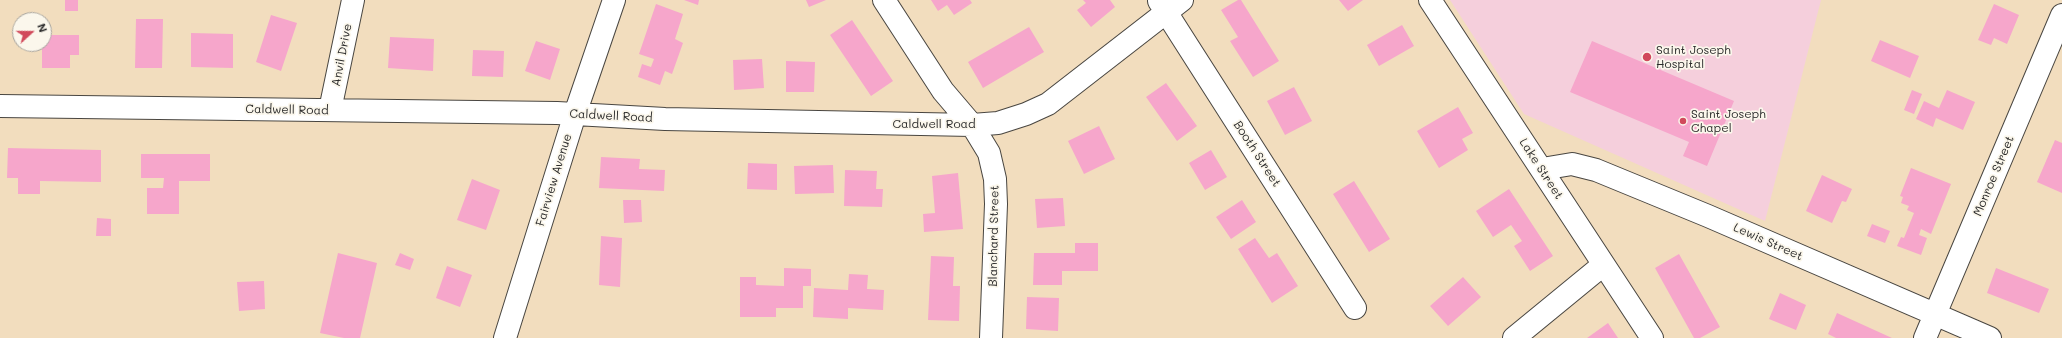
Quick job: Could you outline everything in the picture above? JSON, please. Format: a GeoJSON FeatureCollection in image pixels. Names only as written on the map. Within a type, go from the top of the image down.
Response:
{"type":"FeatureCollection","features":[{"type":"Feature","properties":{"kind":"street","name":"Anvil Drive"},"geometry":{"type":"LineString","coordinates":[[330,110],[353,0]]}},
{"type":"Feature","properties":{"kind":"street","name":"Fairview Avenue"},"geometry":{"type":"LineString","coordinates":[[505,338],[575,114],[614,0]]}},
{"type":"Feature","properties":{"kind":"street","name":"Blanchard Street"},"geometry":{"type":"LineString","coordinates":[[884,0],[943,91],[972,126],[988,152],[995,179],[996,204],[992,338]]}},
{"type":"Feature","properties":{"kind":"street","name":"Lake Street"},"geometry":{"type":"LineString","coordinates":[[1430,0],[1652,338]]}},
{"type":"Feature","properties":{"kind":"street","name":"Caldwell Road"},"geometry":{"type":"LineString","coordinates":[[0,106],[575,114],[665,119],[972,126],[998,123],[1026,114],[1048,104],[1169,4]]}},
{"type":"Feature","properties":{"kind":"street","name":"Booth Street"},"geometry":{"type":"LineString","coordinates":[[1169,4],[1355,308]]}},
{"type":"Feature","properties":{"kind":"street","name":"Monroe Street"},"geometry":{"type":"LineString","coordinates":[[1926,338],[2062,15]]}},
{"type":"Feature","properties":{"kind":"street","name":"Lewis Street"},"geometry":{"type":"LineString","coordinates":[[1542,169],[1572,164],[1596,170],[1708,216],[1990,338]]}},
{"type":"Feature","properties":{"kind":"street"},"geometry":{"type":"LineString","coordinates":[[1514,338],[1603,265]]}},
{"type":"Feature","properties":{"kind":"shaded area","name":"Saint Joseph Hospital"},"geometry":{"type":"Polygon","coordinates":[[[1450,0],[1821,0],[1765,221],[1524,114],[1450,0]]]}},
{"type":"Feature","properties":{"kind":"building"},"geometry":{"type":"Polygon","coordinates":[[[65,0],[78,0],[78,11],[65,11],[65,0]]]}},
{"type":"Feature","properties":{"kind":"building"},"geometry":{"type":"Polygon","coordinates":[[[684,0],[699,0],[698,5],[684,0]]]}},
{"type":"Feature","properties":{"kind":"building"},"geometry":{"type":"Polygon","coordinates":[[[806,0],[826,0],[809,7],[806,0]]]}},
{"type":"Feature","properties":{"kind":"building"},"geometry":{"type":"Polygon","coordinates":[[[931,0],[970,0],[972,3],[954,15],[947,5],[938,11],[931,0]]]}},
{"type":"Feature","properties":{"kind":"building"},"geometry":{"type":"Polygon","coordinates":[[[1083,0],[1110,0],[1115,7],[1091,27],[1077,10],[1086,3],[1083,0]]]}},
{"type":"Feature","properties":{"kind":"building"},"geometry":{"type":"Polygon","coordinates":[[[1238,0],[1241,0],[1279,61],[1253,77],[1230,41],[1238,37],[1221,10],[1238,0]]]}},
{"type":"Feature","properties":{"kind":"building"},"geometry":{"type":"Polygon","coordinates":[[[1339,0],[1363,0],[1348,11],[1339,0]]]}},
{"type":"Feature","properties":{"kind":"building"},"geometry":{"type":"Polygon","coordinates":[[[656,4],[683,14],[675,39],[683,43],[672,74],[665,71],[660,85],[638,77],[642,64],[651,67],[654,59],[639,54],[656,4]]]}},
{"type":"Feature","properties":{"kind":"building"},"geometry":{"type":"Polygon","coordinates":[[[1994,4],[2019,15],[2007,44],[1994,38],[1991,45],[1978,40],[1994,4]]]}},
{"type":"Feature","properties":{"kind":"building"},"geometry":{"type":"Polygon","coordinates":[[[271,15],[297,23],[281,71],[256,62],[271,15]]]}},
{"type":"Feature","properties":{"kind":"building"},"geometry":{"type":"Polygon","coordinates":[[[136,19],[163,19],[162,68],[135,68],[136,19]]]}},
{"type":"Feature","properties":{"kind":"building"},"geometry":{"type":"Polygon","coordinates":[[[852,20],[893,81],[871,96],[830,35],[852,20]]]}},
{"type":"Feature","properties":{"kind":"building"},"geometry":{"type":"Polygon","coordinates":[[[1402,25],[1414,46],[1379,66],[1367,45],[1402,25]]]}},
{"type":"Feature","properties":{"kind":"building"},"geometry":{"type":"Polygon","coordinates":[[[1029,27],[1044,52],[983,88],[968,62],[1029,27]]]}},
{"type":"Feature","properties":{"kind":"building"},"geometry":{"type":"Polygon","coordinates":[[[191,33],[233,34],[233,68],[191,67],[191,33]]]}},
{"type":"Feature","properties":{"kind":"building"},"geometry":{"type":"Polygon","coordinates":[[[52,35],[79,35],[79,55],[70,55],[70,68],[42,68],[42,52],[52,52],[52,35]]]}},
{"type":"Feature","properties":{"kind":"building"},"geometry":{"type":"Polygon","coordinates":[[[390,37],[434,39],[433,71],[388,68],[390,37]]]}},
{"type":"Feature","properties":{"kind":"building"},"geometry":{"type":"Polygon","coordinates":[[[1880,40],[1919,56],[1910,78],[1871,61],[1880,40]]]}},
{"type":"Feature","properties":{"kind":"building"},"geometry":{"type":"Polygon","coordinates":[[[536,41],[560,49],[550,80],[525,71],[536,41]]]}},
{"type":"Feature","properties":{"kind":"building","name":"Saint Joseph Chapel"},"geometry":{"type":"Polygon","coordinates":[[[1592,41],[1734,101],[1707,166],[1683,156],[1689,142],[1570,92],[1592,41]]]}},
{"type":"Feature","properties":{"kind":"building"},"geometry":{"type":"Polygon","coordinates":[[[473,50],[504,51],[503,77],[472,76],[473,50]]]}},
{"type":"Feature","properties":{"kind":"building"},"geometry":{"type":"Polygon","coordinates":[[[762,59],[764,88],[734,90],[733,60],[762,59]]]}},
{"type":"Feature","properties":{"kind":"building"},"geometry":{"type":"Polygon","coordinates":[[[786,61],[815,62],[814,92],[786,92],[786,61]]]}},
{"type":"Feature","properties":{"kind":"building"},"geometry":{"type":"Polygon","coordinates":[[[1166,83],[1197,126],[1177,141],[1146,97],[1166,83]]]}},
{"type":"Feature","properties":{"kind":"building"},"geometry":{"type":"Polygon","coordinates":[[[1294,87],[1312,121],[1285,135],[1267,101],[1294,87]]]}},
{"type":"Feature","properties":{"kind":"building"},"geometry":{"type":"Polygon","coordinates":[[[1912,90],[1922,94],[1914,114],[1904,110],[1912,90]]]}},
{"type":"Feature","properties":{"kind":"building"},"geometry":{"type":"Polygon","coordinates":[[[1947,90],[1975,102],[1963,130],[1936,118],[1933,127],[1916,119],[1924,101],[1939,108],[1947,90]]]}},
{"type":"Feature","properties":{"kind":"building"},"geometry":{"type":"Polygon","coordinates":[[[1458,107],[1473,133],[1462,139],[1468,150],[1439,168],[1417,131],[1458,107]]]}},
{"type":"Feature","properties":{"kind":"building"},"geometry":{"type":"Polygon","coordinates":[[[1099,126],[1115,159],[1084,174],[1068,141],[1099,126]]]}},
{"type":"Feature","properties":{"kind":"building"},"geometry":{"type":"Polygon","coordinates":[[[2055,140],[2062,143],[2062,193],[2037,182],[2055,140]]]}},
{"type":"Feature","properties":{"kind":"building"},"geometry":{"type":"Polygon","coordinates":[[[8,148],[101,150],[101,182],[40,181],[40,194],[18,194],[18,178],[7,178],[8,148]]]}},
{"type":"Feature","properties":{"kind":"building"},"geometry":{"type":"Polygon","coordinates":[[[1211,150],[1227,177],[1205,190],[1189,163],[1211,150]]]}},
{"type":"Feature","properties":{"kind":"building"},"geometry":{"type":"Polygon","coordinates":[[[141,154],[210,154],[210,181],[179,181],[179,214],[147,214],[147,188],[163,188],[164,178],[141,178],[141,154]]]}},
{"type":"Feature","properties":{"kind":"building"},"geometry":{"type":"Polygon","coordinates":[[[601,157],[640,159],[639,169],[665,170],[664,191],[599,188],[601,157]]]}},
{"type":"Feature","properties":{"kind":"building"},"geometry":{"type":"Polygon","coordinates":[[[748,163],[777,164],[777,190],[747,189],[748,163]]]}},
{"type":"Feature","properties":{"kind":"building"},"geometry":{"type":"Polygon","coordinates":[[[833,165],[834,193],[795,194],[794,166],[833,165]]]}},
{"type":"Feature","properties":{"kind":"building"},"geometry":{"type":"Polygon","coordinates":[[[1911,168],[1951,184],[1931,234],[1921,229],[1919,235],[1927,238],[1921,255],[1897,246],[1901,237],[1904,238],[1914,213],[1907,210],[1909,206],[1901,203],[1903,197],[1900,196],[1911,168]]]}},
{"type":"Feature","properties":{"kind":"building"},"geometry":{"type":"Polygon","coordinates":[[[845,170],[877,171],[876,189],[883,189],[882,207],[844,206],[845,170]]]}},
{"type":"Feature","properties":{"kind":"building"},"geometry":{"type":"Polygon","coordinates":[[[958,173],[963,229],[924,232],[923,214],[935,213],[932,176],[958,173]]]}},
{"type":"Feature","properties":{"kind":"building"},"geometry":{"type":"Polygon","coordinates":[[[1822,175],[1852,189],[1846,202],[1842,201],[1832,223],[1806,211],[1822,175]]]}},
{"type":"Feature","properties":{"kind":"building"},"geometry":{"type":"Polygon","coordinates":[[[472,179],[500,190],[486,230],[457,220],[472,179]]]}},
{"type":"Feature","properties":{"kind":"building"},"geometry":{"type":"Polygon","coordinates":[[[1354,181],[1390,239],[1369,252],[1333,194],[1354,181]]]}},
{"type":"Feature","properties":{"kind":"building"},"geometry":{"type":"Polygon","coordinates":[[[1509,189],[1553,256],[1530,271],[1514,246],[1522,241],[1511,225],[1493,237],[1476,211],[1509,189]]]}},
{"type":"Feature","properties":{"kind":"building"},"geometry":{"type":"Polygon","coordinates":[[[1063,198],[1065,226],[1037,228],[1035,199],[1063,198]]]}},
{"type":"Feature","properties":{"kind":"building"},"geometry":{"type":"Polygon","coordinates":[[[623,200],[641,200],[642,222],[624,223],[623,200]]]}},
{"type":"Feature","properties":{"kind":"building"},"geometry":{"type":"Polygon","coordinates":[[[1242,200],[1256,222],[1231,239],[1216,217],[1242,200]]]}},
{"type":"Feature","properties":{"kind":"building"},"geometry":{"type":"Polygon","coordinates":[[[97,218],[111,219],[111,236],[96,236],[97,218]]]}},
{"type":"Feature","properties":{"kind":"building"},"geometry":{"type":"Polygon","coordinates":[[[1872,224],[1890,231],[1885,243],[1867,236],[1872,224]]]}},
{"type":"Feature","properties":{"kind":"building"},"geometry":{"type":"Polygon","coordinates":[[[601,236],[622,238],[620,287],[599,285],[601,236]]]}},
{"type":"Feature","properties":{"kind":"building"},"geometry":{"type":"Polygon","coordinates":[[[1255,238],[1269,258],[1277,253],[1298,286],[1272,303],[1238,249],[1255,238]]]}},
{"type":"Feature","properties":{"kind":"building"},"geometry":{"type":"Polygon","coordinates":[[[1075,243],[1098,243],[1098,271],[1062,271],[1062,285],[1033,285],[1034,253],[1075,253],[1075,243]]]}},
{"type":"Feature","properties":{"kind":"building"},"geometry":{"type":"Polygon","coordinates":[[[338,253],[377,263],[360,338],[344,338],[320,333],[338,253]]]}},
{"type":"Feature","properties":{"kind":"building"},"geometry":{"type":"Polygon","coordinates":[[[400,253],[414,259],[410,270],[395,265],[400,253]]]}},
{"type":"Feature","properties":{"kind":"building"},"geometry":{"type":"Polygon","coordinates":[[[1679,254],[1720,327],[1700,338],[1694,338],[1655,268],[1679,254]]]}},
{"type":"Feature","properties":{"kind":"building"},"geometry":{"type":"Polygon","coordinates":[[[931,256],[954,257],[953,286],[960,286],[959,321],[928,320],[931,256]]]}},
{"type":"Feature","properties":{"kind":"building"},"geometry":{"type":"Polygon","coordinates":[[[447,266],[472,275],[460,307],[436,298],[447,266]]]}},
{"type":"Feature","properties":{"kind":"building"},"geometry":{"type":"Polygon","coordinates":[[[784,268],[811,269],[811,286],[803,286],[803,308],[776,308],[776,317],[740,317],[740,277],[756,277],[756,285],[784,286],[784,268]]]}},
{"type":"Feature","properties":{"kind":"building"},"geometry":{"type":"Polygon","coordinates":[[[1996,268],[2049,289],[2039,313],[1987,293],[1996,268]]]}},
{"type":"Feature","properties":{"kind":"building"},"geometry":{"type":"Polygon","coordinates":[[[849,274],[868,275],[867,289],[884,290],[883,310],[848,308],[848,319],[813,317],[814,288],[848,290],[849,274]]]}},
{"type":"Feature","properties":{"kind":"building"},"geometry":{"type":"Polygon","coordinates":[[[1463,277],[1481,297],[1448,326],[1430,306],[1463,277]]]}},
{"type":"Feature","properties":{"kind":"building"},"geometry":{"type":"Polygon","coordinates":[[[264,281],[265,309],[239,311],[237,282],[264,281]]]}},
{"type":"Feature","properties":{"kind":"building"},"geometry":{"type":"Polygon","coordinates":[[[1780,293],[1806,305],[1796,330],[1769,319],[1780,293]]]}},
{"type":"Feature","properties":{"kind":"building"},"geometry":{"type":"Polygon","coordinates":[[[1027,297],[1059,298],[1058,331],[1026,329],[1027,297]]]}},
{"type":"Feature","properties":{"kind":"building"},"geometry":{"type":"Polygon","coordinates":[[[1837,313],[1892,338],[1836,338],[1828,334],[1837,313]]]}},
{"type":"Feature","properties":{"kind":"building"},"geometry":{"type":"Polygon","coordinates":[[[1608,323],[1618,338],[1587,338],[1608,323]]]}},
{"type":"Feature","properties":{"kind":"place","name":"Saint Joseph Hospital"},"geometry":{"type":"Point","coordinates":[1647,57]}},
{"type":"Feature","properties":{"kind":"place","name":"Saint Joseph Chapel"},"geometry":{"type":"Point","coordinates":[1683,121]}}]}
